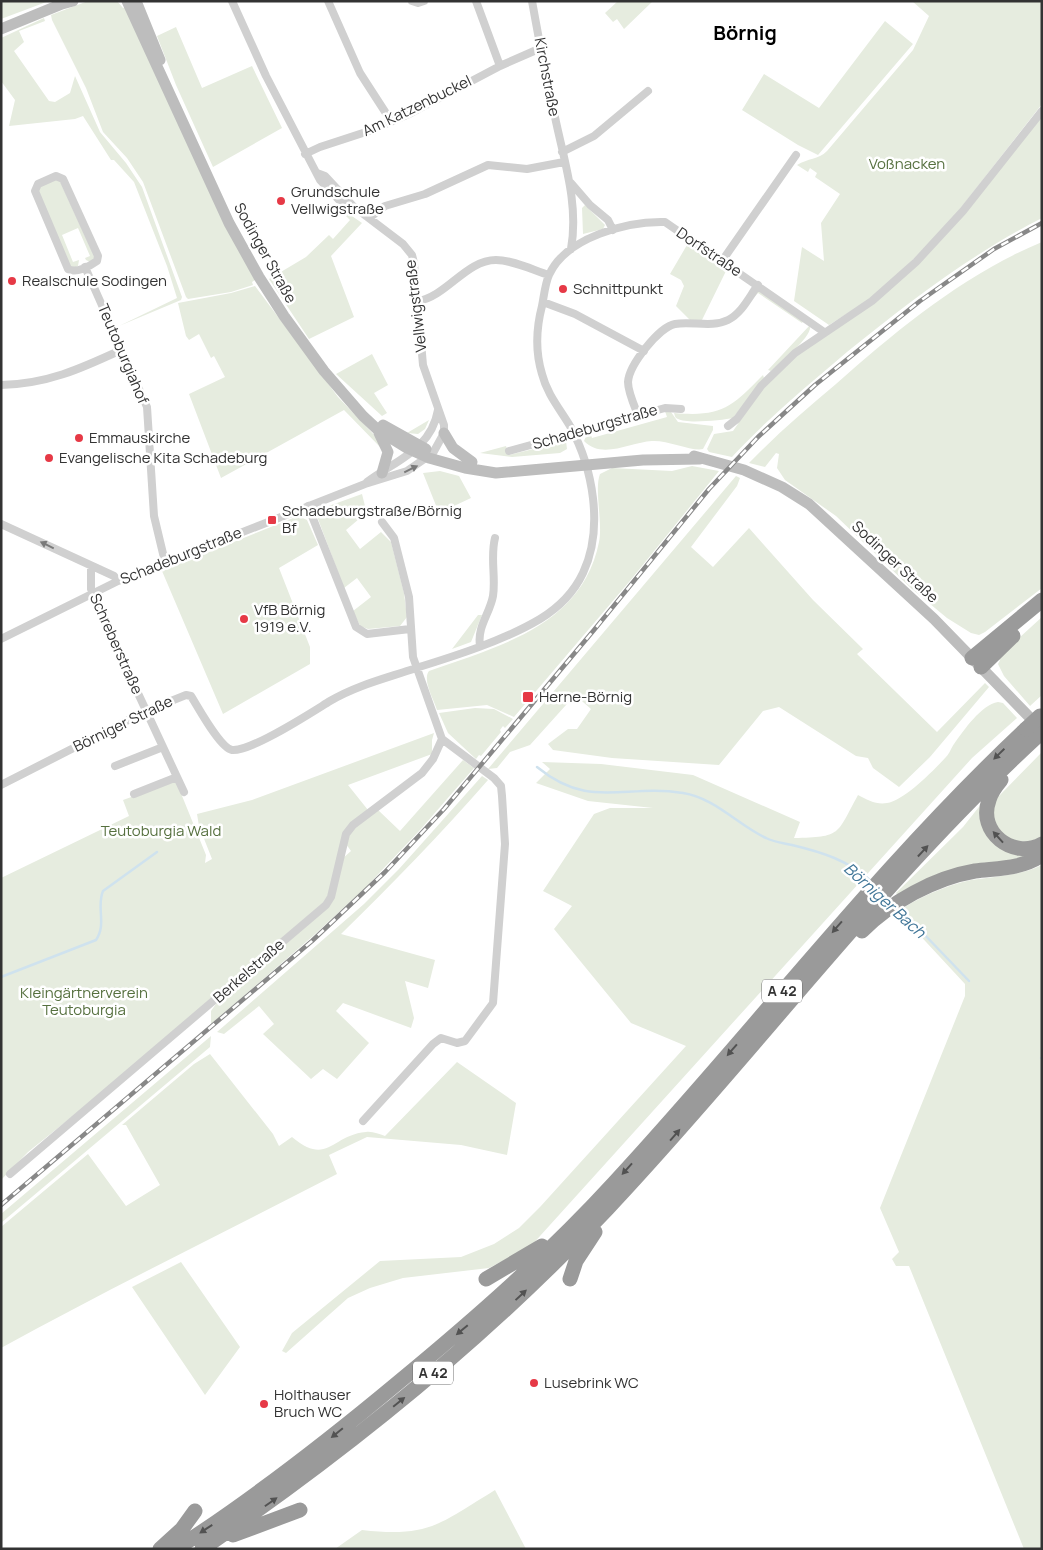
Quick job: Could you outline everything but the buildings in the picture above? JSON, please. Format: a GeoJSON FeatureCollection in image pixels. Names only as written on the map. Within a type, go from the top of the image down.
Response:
{"type":"FeatureCollection","features":[{"type":"Feature","properties":{"kind":"highway"},"geometry":{"type":"LineString","coordinates":[[977,662],[1042,600]]}},
{"type":"Feature","properties":{"kind":"highway"},"geometry":{"type":"LineString","coordinates":[[977,662],[1042,610]]}},
{"type":"Feature","properties":{"kind":"highway"},"geometry":{"type":"LineString","coordinates":[[1037,729],[1022,759],[994,789],[988,800],[987,819],[996,836],[1012,848],[1029,849],[1042,844]]}},
{"type":"Feature","properties":{"kind":"highway","name":"A 42"},"geometry":{"type":"LineString","coordinates":[[203,1549],[277,1498],[442,1366],[535,1282],[643,1171],[808,981],[825,971],[866,927],[885,883],[966,787],[1037,729]]}},
{"type":"Feature","properties":{"kind":"highway"},"geometry":{"type":"LineString","coordinates":[[879,899],[902,900],[954,876],[1026,864],[1042,855]]}},
{"type":"Feature","properties":{"kind":"highway","name":"A 42"},"geometry":{"type":"LineString","coordinates":[[176,1549],[266,1488],[332,1438],[472,1322],[587,1212],[695,1093],[879,899]]}},
{"type":"Feature","properties":{"kind":"highway"},"geometry":{"type":"LineString","coordinates":[[570,1279],[576,1261],[592,1235],[629,1195],[643,1171]]}},
{"type":"Feature","properties":{"kind":"highway"},"geometry":{"type":"LineString","coordinates":[[486,1279],[531,1254],[564,1225],[587,1212]]}},
{"type":"Feature","properties":{"kind":"highway"},"geometry":{"type":"LineString","coordinates":[[203,1549],[252,1527],[300,1510]]}},
{"type":"Feature","properties":{"kind":"highway"},"geometry":{"type":"LineString","coordinates":[[160,1549],[182,1529],[195,1511]]}},
{"type":"Feature","properties":{"kind":"main road"},"geometry":{"type":"LineString","coordinates":[[1,29],[63,2],[73,1]]}},
{"type":"Feature","properties":{"kind":"main road","name":"Sodinger Straße"},"geometry":{"type":"LineString","coordinates":[[127,1],[229,223],[259,277],[311,355],[363,416],[378,430],[431,456],[465,468],[496,473],[659,454],[682,454],[744,470],[782,487],[809,504],[934,619],[977,662],[1037,729]]}},
{"type":"Feature","properties":{"kind":"main road","name":"Sodinger Straße"},"geometry":{"type":"LineString","coordinates":[[136,1],[158,51],[172,97]]}},
{"type":"Feature","properties":{"kind":"main road","name":"Sodinger Straße"},"geometry":{"type":"LineString","coordinates":[[357,407],[417,449]]}},
{"type":"Feature","properties":{"kind":"main road"},"geometry":{"type":"LineString","coordinates":[[378,430],[388,452],[382,473]]}},
{"type":"Feature","properties":{"kind":"main road"},"geometry":{"type":"LineString","coordinates":[[444,434],[453,448],[472,462]]}},
{"type":"Feature","properties":{"kind":"main road","name":"Sodinger Straße"},"geometry":{"type":"LineString","coordinates":[[431,456],[503,466],[584,462]]}},
{"type":"Feature","properties":{"kind":"street","name":"Vellwigstraße"},"geometry":{"type":"LineString","coordinates":[[232,1],[266,76],[320,180],[336,197],[348,202],[369,218],[402,244],[412,255],[423,365],[442,417],[444,434]]}},
{"type":"Feature","properties":{"kind":"street"},"geometry":{"type":"LineString","coordinates":[[328,1],[360,72],[391,121]]}},
{"type":"Feature","properties":{"kind":"street"},"geometry":{"type":"LineString","coordinates":[[412,1],[418,3],[424,1]]}},
{"type":"Feature","properties":{"kind":"street"},"geometry":{"type":"LineString","coordinates":[[476,1],[500,66]]}},
{"type":"Feature","properties":{"kind":"street","name":"Kirchstraße"},"geometry":{"type":"LineString","coordinates":[[532,1],[540,48],[570,182],[574,231],[571,249]]}},
{"type":"Feature","properties":{"kind":"street","name":"Am Katzenbuckel"},"geometry":{"type":"LineString","coordinates":[[305,154],[391,121],[540,48]]}},
{"type":"Feature","properties":{"kind":"street"},"geometry":{"type":"LineString","coordinates":[[562,152],[594,136],[648,91]]}},
{"type":"Feature","properties":{"kind":"street"},"geometry":{"type":"LineString","coordinates":[[728,426],[737,419],[760,386],[795,352],[872,301],[921,257],[962,211],[1042,111]]}},
{"type":"Feature","properties":{"kind":"street"},"geometry":{"type":"LineString","coordinates":[[722,261],[796,155]]}},
{"type":"Feature","properties":{"kind":"street"},"geometry":{"type":"LineString","coordinates":[[369,218],[385,206],[425,194],[488,165],[527,169],[564,162]]}},
{"type":"Feature","properties":{"kind":"street"},"geometry":{"type":"LineString","coordinates":[[56,176],[63,178],[98,256],[97,261],[85,267],[72,271],[68,268],[34,191],[38,184],[56,176]]}},
{"type":"Feature","properties":{"kind":"street","name":"Kirchstraße"},"geometry":{"type":"LineString","coordinates":[[570,182],[590,205],[608,220],[613,230]]}},
{"type":"Feature","properties":{"kind":"street","name":"Dorfstraße"},"geometry":{"type":"LineString","coordinates":[[584,462],[573,433],[548,391],[540,370],[536,339],[549,275],[560,259],[571,249],[597,234],[665,222],[824,332]]}},
{"type":"Feature","properties":{"kind":"street"},"geometry":{"type":"LineString","coordinates":[[418,301],[433,296],[474,268],[490,261],[503,261],[549,275]]}},
{"type":"Feature","properties":{"kind":"street","name":"Teutoburgiahof"},"geometry":{"type":"LineString","coordinates":[[85,267],[147,408],[154,516],[165,562]]}},
{"type":"Feature","properties":{"kind":"street","name":"Dorfstraße"},"geometry":{"type":"LineString","coordinates":[[638,415],[628,384],[631,372],[644,351],[666,327],[677,324],[715,323],[731,318],[742,308],[758,285]]}},
{"type":"Feature","properties":{"kind":"street"},"geometry":{"type":"LineString","coordinates":[[543,302],[575,314],[644,351]]}},
{"type":"Feature","properties":{"kind":"street"},"geometry":{"type":"LineString","coordinates":[[1,385],[34,383],[57,378],[121,350]]}},
{"type":"Feature","properties":{"kind":"street","name":"Schadeburgstraße"},"geometry":{"type":"LineString","coordinates":[[509,451],[665,408],[682,409]]}},
{"type":"Feature","properties":{"kind":"street"},"geometry":{"type":"LineString","coordinates":[[417,449],[432,432],[438,410]]}},
{"type":"Feature","properties":{"kind":"street"},"geometry":{"type":"LineString","coordinates":[[431,456],[444,434]]}},
{"type":"Feature","properties":{"kind":"street","name":"Schadeburgstraße"},"geometry":{"type":"LineString","coordinates":[[365,484],[417,449]]}},
{"type":"Feature","properties":{"kind":"street","name":"Schadeburgstraße"},"geometry":{"type":"LineString","coordinates":[[1,639],[118,581],[365,484],[407,471],[431,456]]}},
{"type":"Feature","properties":{"kind":"street"},"geometry":{"type":"LineString","coordinates":[[416,668],[525,628],[557,608],[572,590],[582,574],[593,542],[594,524],[590,480],[584,462]]}},
{"type":"Feature","properties":{"kind":"street"},"geometry":{"type":"LineString","coordinates":[[308,506],[356,627],[367,634],[410,629]]}},
{"type":"Feature","properties":{"kind":"street"},"geometry":{"type":"LineString","coordinates":[[363,1121],[433,1044],[442,1038],[457,1043],[464,1041],[493,1003],[505,844],[501,786],[460,751],[442,739],[416,668],[410,629],[409,597],[394,538],[382,522]]}},
{"type":"Feature","properties":{"kind":"street","name":"Schreberstraße"},"geometry":{"type":"LineString","coordinates":[[1,524],[114,576],[118,581]]}},
{"type":"Feature","properties":{"kind":"street"},"geometry":{"type":"LineString","coordinates":[[480,645],[480,631],[492,600],[495,584],[492,550],[494,538]]}},
{"type":"Feature","properties":{"kind":"street","name":"Schreberstraße"},"geometry":{"type":"LineString","coordinates":[[91,566],[92,593],[184,792]]}},
{"type":"Feature","properties":{"kind":"street","name":"Börniger Straße"},"geometry":{"type":"LineString","coordinates":[[1,785],[146,711],[186,695],[191,696],[220,741],[227,748],[237,749],[277,733],[348,692],[416,668]]}},
{"type":"Feature","properties":{"kind":"street","name":"Berkelstraße"},"geometry":{"type":"LineString","coordinates":[[10,1174],[326,905],[331,897],[346,834],[353,825],[427,767],[442,739]]}},
{"type":"Feature","properties":{"kind":"street"},"geometry":{"type":"LineString","coordinates":[[115,766],[163,747]]}},
{"type":"Feature","properties":{"kind":"street"},"geometry":{"type":"LineString","coordinates":[[134,794],[177,777]]}},
{"type":"Feature","properties":{"kind":"green space"},"geometry":{"type":"Polygon","coordinates":[[[1,1],[49,1],[1,19],[1,1]]]}},
{"type":"Feature","properties":{"kind":"green space"},"geometry":{"type":"Polygon","coordinates":[[[88,1],[117,1],[123,8],[127,6],[255,280],[252,282],[253,285],[231,292],[188,299],[186,297],[143,182],[127,158],[103,132],[86,88],[52,20],[51,15],[88,1]]]}},
{"type":"Feature","properties":{"kind":"green space"},"geometry":{"type":"Polygon","coordinates":[[[618,1],[653,1],[624,29],[617,19],[613,22],[605,13],[618,1]]]}},
{"type":"Feature","properties":{"kind":"green space","name":"Voßnacken"},"geometry":{"type":"Polygon","coordinates":[[[912,1],[1042,1],[1042,104],[945,228],[878,294],[829,325],[794,301],[802,247],[824,261],[821,223],[840,194],[815,177],[817,173],[810,168],[808,172],[797,165],[820,156],[827,151],[913,50],[929,16],[912,1]]]}},
{"type":"Feature","properties":{"kind":"green space"},"geometry":{"type":"Polygon","coordinates":[[[44,18],[45,21],[19,31],[24,42],[14,51],[49,101],[55,102],[70,93],[75,76],[100,132],[126,163],[142,187],[182,297],[181,300],[119,326],[177,298],[167,266],[134,182],[114,160],[111,160],[83,116],[75,119],[9,126],[15,100],[1,81],[1,38],[44,18]]]}},
{"type":"Feature","properties":{"kind":"green space"},"geometry":{"type":"Polygon","coordinates":[[[885,21],[913,44],[818,155],[798,145],[742,110],[764,74],[819,108],[885,21]]]}},
{"type":"Feature","properties":{"kind":"green space"},"geometry":{"type":"Polygon","coordinates":[[[176,27],[202,88],[252,66],[282,128],[213,167],[176,85],[157,36],[176,27]]]}},
{"type":"Feature","properties":{"kind":"green space"},"geometry":{"type":"Polygon","coordinates":[[[1042,114],[1042,218],[965,263],[893,315],[802,390],[759,429],[732,457],[709,452],[707,449],[714,434],[733,431],[762,389],[794,357],[915,266],[1042,114]]]}},
{"type":"Feature","properties":{"kind":"green space"},"geometry":{"type":"Polygon","coordinates":[[[59,179],[95,258],[90,262],[86,260],[85,258],[90,256],[78,228],[62,235],[73,262],[79,260],[78,266],[74,268],[70,266],[38,194],[40,186],[59,179]]]}},
{"type":"Feature","properties":{"kind":"green space"},"geometry":{"type":"Polygon","coordinates":[[[585,205],[605,225],[603,229],[583,234],[582,208],[585,205]]]}},
{"type":"Feature","properties":{"kind":"green space"},"geometry":{"type":"Polygon","coordinates":[[[349,214],[362,223],[331,256],[354,317],[309,339],[269,279],[306,257],[329,235],[333,239],[350,220],[346,216],[349,214]]]}},
{"type":"Feature","properties":{"kind":"green space"},"geometry":{"type":"Polygon","coordinates":[[[1042,242],[1042,588],[979,635],[971,633],[947,618],[912,589],[836,516],[785,480],[777,468],[779,454],[776,453],[765,467],[749,463],[802,413],[933,304],[986,270],[1042,242]]]}},
{"type":"Feature","properties":{"kind":"green space"},"geometry":{"type":"Polygon","coordinates":[[[687,245],[726,271],[701,322],[691,321],[676,306],[684,286],[681,280],[670,274],[687,245]]]}},
{"type":"Feature","properties":{"kind":"green space"},"geometry":{"type":"Polygon","coordinates":[[[255,286],[338,397],[379,440],[380,447],[344,410],[221,478],[189,394],[225,377],[214,356],[211,358],[199,334],[189,340],[186,336],[178,303],[231,293],[255,286]]]}},
{"type":"Feature","properties":{"kind":"green space"},"geometry":{"type":"Polygon","coordinates":[[[757,290],[804,320],[802,323],[758,293],[751,301],[757,290]]]}},
{"type":"Feature","properties":{"kind":"green space"},"geometry":{"type":"Polygon","coordinates":[[[810,325],[810,330],[806,336],[788,356],[771,371],[768,370],[810,325]]]}},
{"type":"Feature","properties":{"kind":"green space"},"geometry":{"type":"Polygon","coordinates":[[[372,354],[388,385],[374,393],[387,413],[382,416],[336,374],[372,354]]]}},
{"type":"Feature","properties":{"kind":"green space"},"geometry":{"type":"Polygon","coordinates":[[[763,375],[764,378],[733,418],[697,421],[682,420],[675,417],[674,413],[703,413],[724,408],[733,403],[763,375]]]}},
{"type":"Feature","properties":{"kind":"green space"},"geometry":{"type":"Polygon","coordinates":[[[665,411],[671,412],[678,422],[713,426],[713,430],[703,449],[693,449],[665,442],[652,441],[608,450],[591,446],[584,441],[586,436],[591,435],[592,438],[667,417],[665,411]]]}},
{"type":"Feature","properties":{"kind":"green space"},"geometry":{"type":"Polygon","coordinates":[[[429,420],[425,429],[418,434],[407,433],[429,420]]]}},
{"type":"Feature","properties":{"kind":"green space"},"geometry":{"type":"Polygon","coordinates":[[[566,441],[567,449],[560,453],[512,457],[480,453],[506,446],[509,455],[566,441]]]}},
{"type":"Feature","properties":{"kind":"green space"},"geometry":{"type":"Polygon","coordinates":[[[692,466],[719,471],[629,582],[514,717],[487,705],[437,710],[429,690],[427,675],[429,671],[483,652],[534,629],[556,613],[575,594],[590,571],[599,542],[598,480],[600,474],[612,468],[672,471],[692,466]]]}},
{"type":"Feature","properties":{"kind":"green space"},"geometry":{"type":"Polygon","coordinates":[[[440,471],[459,476],[471,498],[439,513],[423,473],[440,471]]]}},
{"type":"Feature","properties":{"kind":"green space"},"geometry":{"type":"Polygon","coordinates":[[[736,476],[740,478],[737,486],[691,547],[713,567],[749,528],[813,600],[863,649],[857,654],[937,732],[985,683],[989,687],[930,757],[899,787],[873,768],[868,758],[856,756],[779,707],[763,711],[719,765],[612,758],[553,750],[548,744],[568,729],[577,729],[591,709],[575,695],[530,745],[510,752],[497,768],[488,769],[736,476]]]}},
{"type":"Feature","properties":{"kind":"green space"},"geometry":{"type":"Polygon","coordinates":[[[362,494],[368,518],[359,519],[346,530],[360,549],[381,532],[391,542],[404,593],[407,617],[400,626],[368,629],[360,626],[353,611],[371,597],[357,578],[344,588],[318,519],[319,512],[323,508],[362,494]]]}},
{"type":"Feature","properties":{"kind":"green space"},"geometry":{"type":"Polygon","coordinates":[[[298,516],[307,520],[318,545],[279,568],[310,647],[310,664],[223,714],[162,571],[298,516]]]}},
{"type":"Feature","properties":{"kind":"green space"},"geometry":{"type":"Polygon","coordinates":[[[478,615],[482,615],[471,642],[452,649],[478,615]]]}},
{"type":"Feature","properties":{"kind":"green space"},"geometry":{"type":"Polygon","coordinates":[[[1042,617],[1042,695],[1030,706],[1004,676],[998,664],[1000,660],[997,658],[1042,617]]]}},
{"type":"Feature","properties":{"kind":"green space"},"geometry":{"type":"Polygon","coordinates":[[[998,702],[1003,703],[1017,718],[972,758],[531,1246],[489,1268],[403,1278],[370,1288],[348,1298],[286,1353],[282,1351],[292,1333],[380,1261],[461,1257],[494,1244],[519,1228],[686,1046],[631,1023],[554,929],[572,906],[543,891],[594,814],[610,808],[653,808],[588,801],[536,783],[550,769],[542,762],[601,764],[693,775],[800,822],[794,838],[810,838],[830,835],[836,831],[841,826],[858,795],[872,802],[880,803],[887,803],[902,797],[927,776],[947,755],[979,713],[998,702]]]}},
{"type":"Feature","properties":{"kind":"green space"},"geometry":{"type":"Polygon","coordinates":[[[475,708],[494,709],[513,719],[505,728],[503,726],[500,730],[501,732],[481,756],[479,755],[476,759],[448,733],[439,713],[475,708]]]}},
{"type":"Feature","properties":{"kind":"green space","name":"Kleingärtnerverein Teutoburgia"},"geometry":{"type":"Polygon","coordinates":[[[434,733],[432,754],[348,785],[368,810],[351,823],[330,894],[323,903],[94,1099],[28,1152],[1,1180],[1,878],[129,816],[123,800],[176,781],[206,855],[205,863],[212,859],[199,826],[197,814],[252,800],[434,733]]]}},
{"type":"Feature","properties":{"kind":"green space"},"geometry":{"type":"Polygon","coordinates":[[[1042,752],[1042,837],[1026,842],[1010,840],[998,829],[992,815],[997,795],[999,796],[1042,752]]]}},
{"type":"Feature","properties":{"kind":"green space"},"geometry":{"type":"Polygon","coordinates":[[[463,760],[474,768],[420,830],[366,887],[313,936],[211,1024],[211,1011],[218,1001],[328,906],[342,859],[351,851],[346,844],[350,832],[377,809],[400,831],[463,760]]]}},
{"type":"Feature","properties":{"kind":"green space"},"geometry":{"type":"Polygon","coordinates":[[[482,776],[488,780],[416,859],[341,934],[435,960],[428,988],[405,981],[414,1018],[411,1028],[343,1003],[336,1011],[369,1043],[337,1079],[323,1069],[311,1079],[263,1034],[274,1024],[259,1006],[224,1034],[217,1032],[364,904],[399,869],[482,776]]]}},
{"type":"Feature","properties":{"kind":"green space"},"geometry":{"type":"Polygon","coordinates":[[[982,803],[988,830],[1042,852],[900,898],[896,893],[963,827],[982,803]]]}},
{"type":"Feature","properties":{"kind":"green space"},"geometry":{"type":"Polygon","coordinates":[[[1042,865],[1042,1549],[1024,1549],[909,1266],[896,1266],[892,1259],[899,1252],[880,1208],[965,996],[965,984],[901,915],[897,918],[894,914],[941,889],[971,880],[1016,874],[1042,865]]]}},
{"type":"Feature","properties":{"kind":"green space"},"geometry":{"type":"Polygon","coordinates":[[[211,1036],[210,1047],[1,1223],[1,1214],[211,1036]]]}},
{"type":"Feature","properties":{"kind":"green space"},"geometry":{"type":"Polygon","coordinates":[[[210,1054],[273,1134],[279,1146],[292,1137],[304,1146],[314,1149],[329,1147],[354,1134],[373,1132],[385,1136],[457,1062],[516,1103],[507,1155],[461,1145],[367,1137],[329,1155],[337,1174],[127,1281],[1,1348],[1,1227],[88,1154],[126,1206],[160,1185],[126,1125],[122,1125],[194,1064],[210,1054]]]}},
{"type":"Feature","properties":{"kind":"green space"},"geometry":{"type":"Polygon","coordinates":[[[181,1262],[240,1347],[205,1395],[132,1287],[181,1262]]]}},
{"type":"Feature","properties":{"kind":"green space"},"geometry":{"type":"Polygon","coordinates":[[[495,1490],[526,1549],[335,1549],[362,1530],[403,1532],[419,1530],[433,1525],[447,1519],[495,1490]]]}},
{"type":"Feature","properties":{"kind":"waterway","name":"Börniger Bach"},"geometry":{"type":"LineString","coordinates":[[537,767],[556,780],[574,788],[591,792],[662,791],[695,796],[706,800],[766,838],[844,862],[871,881]]}},
{"type":"Feature","properties":{"kind":"waterway"},"geometry":{"type":"LineString","coordinates":[[1,977],[96,940],[101,928],[100,903],[103,891],[157,852]]}},
{"type":"Feature","properties":{"kind":"waterway","name":"Börniger Bach"},"geometry":{"type":"LineString","coordinates":[[898,907],[969,981]]}},
{"type":"Feature","properties":{"kind":"railway"},"geometry":{"type":"LineString","coordinates":[[1,1205],[312,941],[385,872],[444,809],[709,489],[758,437],[815,385],[920,301],[994,249],[1042,223]]}},
{"type":"Feature","properties":{"kind":"place","name":"Grundschule Vellwigstraße"},"geometry":{"type":"Point","coordinates":[281,201]}},
{"type":"Feature","properties":{"kind":"place","name":"Realschule Sodingen"},"geometry":{"type":"Point","coordinates":[12,281]}},
{"type":"Feature","properties":{"kind":"place","name":"Schnittpunkt"},"geometry":{"type":"Point","coordinates":[563,289]}},
{"type":"Feature","properties":{"kind":"place","name":"Emmauskirche"},"geometry":{"type":"Point","coordinates":[79,438]}},
{"type":"Feature","properties":{"kind":"place","name":"Evangelische Kita Schadeburg"},"geometry":{"type":"Point","coordinates":[49,458]}},
{"type":"Feature","properties":{"kind":"place","name":"Schadeburgstraße/Börnig Bf"},"geometry":{"type":"Point","coordinates":[272,520]}},
{"type":"Feature","properties":{"kind":"place","name":"VfB Börnig 1919 e.V."},"geometry":{"type":"Point","coordinates":[244,619]}},
{"type":"Feature","properties":{"kind":"place","name":"Herne-Börnig"},"geometry":{"type":"Point","coordinates":[528,697]}},
{"type":"Feature","properties":{"kind":"place","name":"Lusebrink WC"},"geometry":{"type":"Point","coordinates":[534,1383]}},
{"type":"Feature","properties":{"kind":"place","name":"Holthauser Bruch WC"},"geometry":{"type":"Point","coordinates":[264,1404]}},
{"type":"Feature","properties":{"kind":"district","name":"Börnig"},"geometry":{"type":"Point","coordinates":[745,33]}},
{"type":"Feature","properties":{"kind":"park label","name":"Teutoburgia Wald"},"geometry":{"type":"Point","coordinates":[161,831]}}]}
